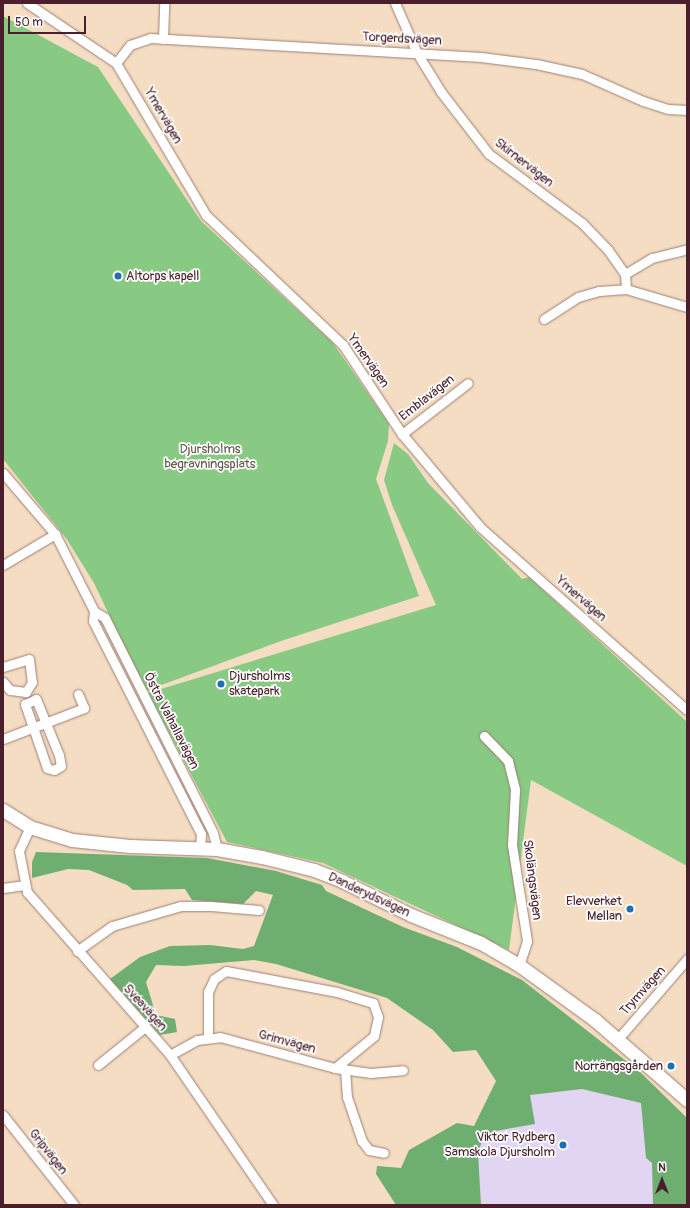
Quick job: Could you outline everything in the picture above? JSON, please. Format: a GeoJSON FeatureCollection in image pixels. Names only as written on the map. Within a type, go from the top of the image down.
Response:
{"type":"FeatureCollection","features":[{"type":"Feature","properties":{"kind":"street","name":"Ymervägen"},"geometry":{"type":"LineString","coordinates":[[27,3],[116,63],[206,214],[343,345],[402,434],[480,527],[687,710]]}},
{"type":"Feature","properties":{"kind":"street"},"geometry":{"type":"LineString","coordinates":[[162,39],[164,3]]}},
{"type":"Feature","properties":{"kind":"street","name":"Skirnervägen"},"geometry":{"type":"LineString","coordinates":[[395,3],[416,53],[441,92],[489,154],[582,222],[608,250],[625,274]]}},
{"type":"Feature","properties":{"kind":"street","name":"Torgerdsvägen"},"geometry":{"type":"LineString","coordinates":[[116,63],[130,45],[139,40],[150,38],[416,53],[536,64],[582,74],[643,101],[668,109],[687,110]]}},
{"type":"Feature","properties":{"kind":"street"},"geometry":{"type":"LineString","coordinates":[[626,289],[625,274],[652,258],[687,249]]}},
{"type":"Feature","properties":{"kind":"street"},"geometry":{"type":"LineString","coordinates":[[544,319],[578,298],[599,291],[626,289],[687,307]]}},
{"type":"Feature","properties":{"kind":"street","name":"Emblavägen"},"geometry":{"type":"LineString","coordinates":[[402,434],[468,383]]}},
{"type":"Feature","properties":{"kind":"street","name":"Östra Valhallavägen"},"geometry":{"type":"LineString","coordinates":[[3,473],[55,534],[94,611],[105,618],[213,833],[217,849]]}},
{"type":"Feature","properties":{"kind":"street"},"geometry":{"type":"LineString","coordinates":[[3,565],[55,534]]}},
{"type":"Feature","properties":{"kind":"street","name":"Östra Valhallavägen"},"geometry":{"type":"LineString","coordinates":[[94,611],[93,621],[200,834],[200,847]]}},
{"type":"Feature","properties":{"kind":"street"},"geometry":{"type":"LineString","coordinates":[[3,668],[29,659],[32,682],[26,692],[10,690],[3,682]]}},
{"type":"Feature","properties":{"kind":"street"},"geometry":{"type":"LineString","coordinates":[[3,738],[47,724],[84,708],[78,694]]}},
{"type":"Feature","properties":{"kind":"street"},"geometry":{"type":"LineString","coordinates":[[36,699],[47,724],[59,754],[61,766],[54,770],[47,768],[32,729],[25,704],[36,699]]}},
{"type":"Feature","properties":{"kind":"street","name":"Skolängsvägen"},"geometry":{"type":"LineString","coordinates":[[484,736],[508,761],[515,790],[512,845],[527,941],[518,965]]}},
{"type":"Feature","properties":{"kind":"street","name":"Danderydsvägen"},"geometry":{"type":"LineString","coordinates":[[3,810],[30,827],[72,840],[130,846],[200,847],[217,849],[262,857],[314,870],[342,881],[411,915],[481,943],[518,965],[618,1039],[687,1100]]}},
{"type":"Feature","properties":{"kind":"street","name":"Sveavägen"},"geometry":{"type":"LineString","coordinates":[[30,827],[19,851],[25,885],[40,909],[170,1055],[273,1205]]}},
{"type":"Feature","properties":{"kind":"street"},"geometry":{"type":"LineString","coordinates":[[3,888],[25,885]]}},
{"type":"Feature","properties":{"kind":"street"},"geometry":{"type":"LineString","coordinates":[[77,951],[112,926],[181,906],[211,906],[259,910]]}},
{"type":"Feature","properties":{"kind":"street","name":"Trymvägen"},"geometry":{"type":"LineString","coordinates":[[618,1039],[687,959]]}},
{"type":"Feature","properties":{"kind":"street"},"geometry":{"type":"LineString","coordinates":[[208,1037],[208,992],[214,979],[226,972],[338,992],[373,1003],[378,1017],[374,1036],[340,1069],[347,1097],[362,1141],[369,1150],[384,1153]]}},
{"type":"Feature","properties":{"kind":"street"},"geometry":{"type":"LineString","coordinates":[[98,1065],[145,1027]]}},
{"type":"Feature","properties":{"kind":"street","name":"Grimvägen"},"geometry":{"type":"LineString","coordinates":[[170,1055],[184,1045],[208,1037],[220,1037],[340,1069],[371,1073],[403,1070]]}},
{"type":"Feature","properties":{"kind":"street","name":"Gripvägen"},"geometry":{"type":"LineString","coordinates":[[3,1115],[74,1205]]}},
{"type":"Feature","properties":{"kind":"shaded area","name":"Viktor Rydberg Samskola Djursholm"},"geometry":{"type":"Polygon","coordinates":[[[582,1089],[641,1103],[646,1158],[652,1163],[653,1205],[481,1205],[478,1152],[483,1139],[496,1131],[515,1128],[530,1095],[582,1089]]]}},
{"type":"Feature","properties":{"kind":"green space","name":"Djursholms begravningsplats"},"geometry":{"type":"Polygon","coordinates":[[[3,16],[98,67],[201,221],[333,343],[389,424],[388,441],[376,479],[419,596],[281,641],[145,691],[94,583],[66,538],[3,459],[3,16]]]}},
{"type":"Feature","properties":{"kind":"green space"},"geometry":{"type":"Polygon","coordinates":[[[394,443],[408,454],[428,483],[522,579],[529,577],[687,722],[687,866],[531,780],[509,950],[323,863],[227,842],[148,693],[436,605],[392,505],[384,480],[394,443]]]}},
{"type":"Feature","properties":{"kind":"green space"},"geometry":{"type":"Polygon","coordinates":[[[36,852],[207,858],[276,871],[322,885],[326,891],[403,927],[457,947],[522,980],[639,1071],[687,1118],[687,1205],[653,1205],[652,1163],[646,1158],[641,1103],[582,1089],[530,1095],[535,1124],[496,1131],[483,1139],[478,1152],[481,1205],[396,1205],[376,1174],[377,1166],[401,1168],[409,1150],[457,1123],[474,1126],[496,1081],[476,1050],[453,1052],[433,1030],[387,998],[276,964],[254,960],[184,966],[156,965],[146,982],[156,1015],[175,1019],[177,1032],[160,1035],[110,979],[140,957],[170,946],[210,945],[243,949],[254,946],[273,895],[256,891],[243,904],[192,900],[185,889],[133,890],[127,885],[89,870],[68,869],[32,878],[32,862],[36,852]]]}},
{"type":"Feature","properties":{"kind":"place","name":"Altorps kapell"},"geometry":{"type":"Point","coordinates":[118,276]}},
{"type":"Feature","properties":{"kind":"place","name":"Djursholms skatepark"},"geometry":{"type":"Point","coordinates":[221,684]}},
{"type":"Feature","properties":{"kind":"place","name":"Elevverket Mellan"},"geometry":{"type":"Point","coordinates":[630,909]}},
{"type":"Feature","properties":{"kind":"place","name":"Norrängsgården"},"geometry":{"type":"Point","coordinates":[671,1066]}},
{"type":"Feature","properties":{"kind":"place","name":"Viktor Rydberg Samskola Djursholm"},"geometry":{"type":"Point","coordinates":[563,1145]}}]}
